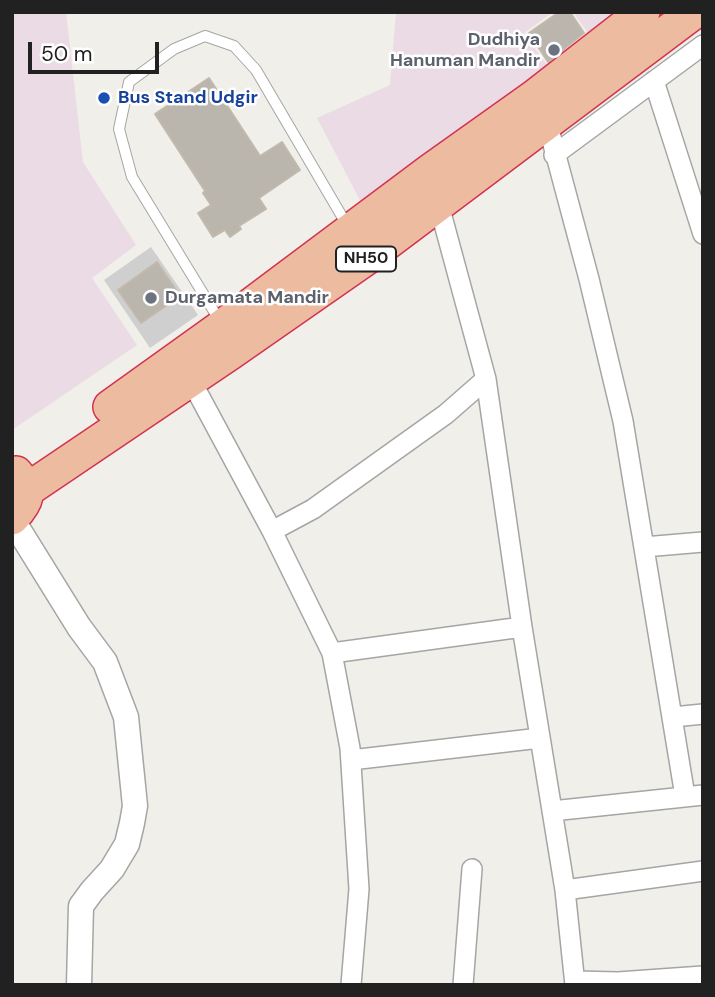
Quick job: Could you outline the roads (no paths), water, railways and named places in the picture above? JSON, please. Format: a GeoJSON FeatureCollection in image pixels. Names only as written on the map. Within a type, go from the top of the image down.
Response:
{"type":"FeatureCollection","features":[{"type":"Feature","properties":{"kind":"highway","name":"NH50"},"geometry":{"type":"LineString","coordinates":[[16,495],[184,368],[368,257],[694,12]]}},
{"type":"Feature","properties":{"kind":"highway","name":"NH50"},"geometry":{"type":"LineString","coordinates":[[184,368],[223,326],[534,97],[638,14]]}},
{"type":"Feature","properties":{"kind":"street"},"geometry":{"type":"LineString","coordinates":[[554,155],[703,45]]}},
{"type":"Feature","properties":{"kind":"street"},"geometry":{"type":"LineString","coordinates":[[654,81],[703,234]]}},
{"type":"Feature","properties":{"kind":"street"},"geometry":{"type":"LineString","coordinates":[[547,122],[623,421],[673,717],[694,795],[552,811]]}},
{"type":"Feature","properties":{"kind":"street"},"geometry":{"type":"LineString","coordinates":[[430,171],[486,379],[522,627],[565,890],[575,983],[618,983],[703,976]]}},
{"type":"Feature","properties":{"kind":"street"},"geometry":{"type":"LineString","coordinates":[[184,368],[272,531],[332,653],[350,748],[359,889],[351,985]]}},
{"type":"Feature","properties":{"kind":"street"},"geometry":{"type":"LineString","coordinates":[[272,531],[313,509],[435,422],[486,379]]}},
{"type":"Feature","properties":{"kind":"street"},"geometry":{"type":"LineString","coordinates":[[16,495],[79,627],[105,662],[126,717],[134,814],[127,844],[112,869],[81,905],[79,985]]}},
{"type":"Feature","properties":{"kind":"street"},"geometry":{"type":"LineString","coordinates":[[644,547],[703,542]]}},
{"type":"Feature","properties":{"kind":"street"},"geometry":{"type":"LineString","coordinates":[[332,653],[522,627]]}},
{"type":"Feature","properties":{"kind":"street"},"geometry":{"type":"LineString","coordinates":[[673,717],[703,714]]}},
{"type":"Feature","properties":{"kind":"street"},"geometry":{"type":"LineString","coordinates":[[351,760],[540,738]]}},
{"type":"Feature","properties":{"kind":"street"},"geometry":{"type":"LineString","coordinates":[[463,985],[472,869]]}},
{"type":"Feature","properties":{"kind":"street"},"geometry":{"type":"LineString","coordinates":[[565,890],[703,871]]}},
{"type":"Feature","properties":{"kind":"lane"},"geometry":{"type":"LineString","coordinates":[[223,326],[132,177],[119,129],[130,82],[173,49],[205,36],[234,46],[256,70],[350,231]]}},
{"type":"Feature","properties":{"kind":"place","name":"Dudhiya Hanuman Mandir"},"geometry":{"type":"Point","coordinates":[554,50]}},
{"type":"Feature","properties":{"kind":"place","name":"Bus Stand Udgir"},"geometry":{"type":"Point","coordinates":[104,98]}},
{"type":"Feature","properties":{"kind":"place","name":"Durgamata Mandir"},"geometry":{"type":"Point","coordinates":[151,298]}}]}
